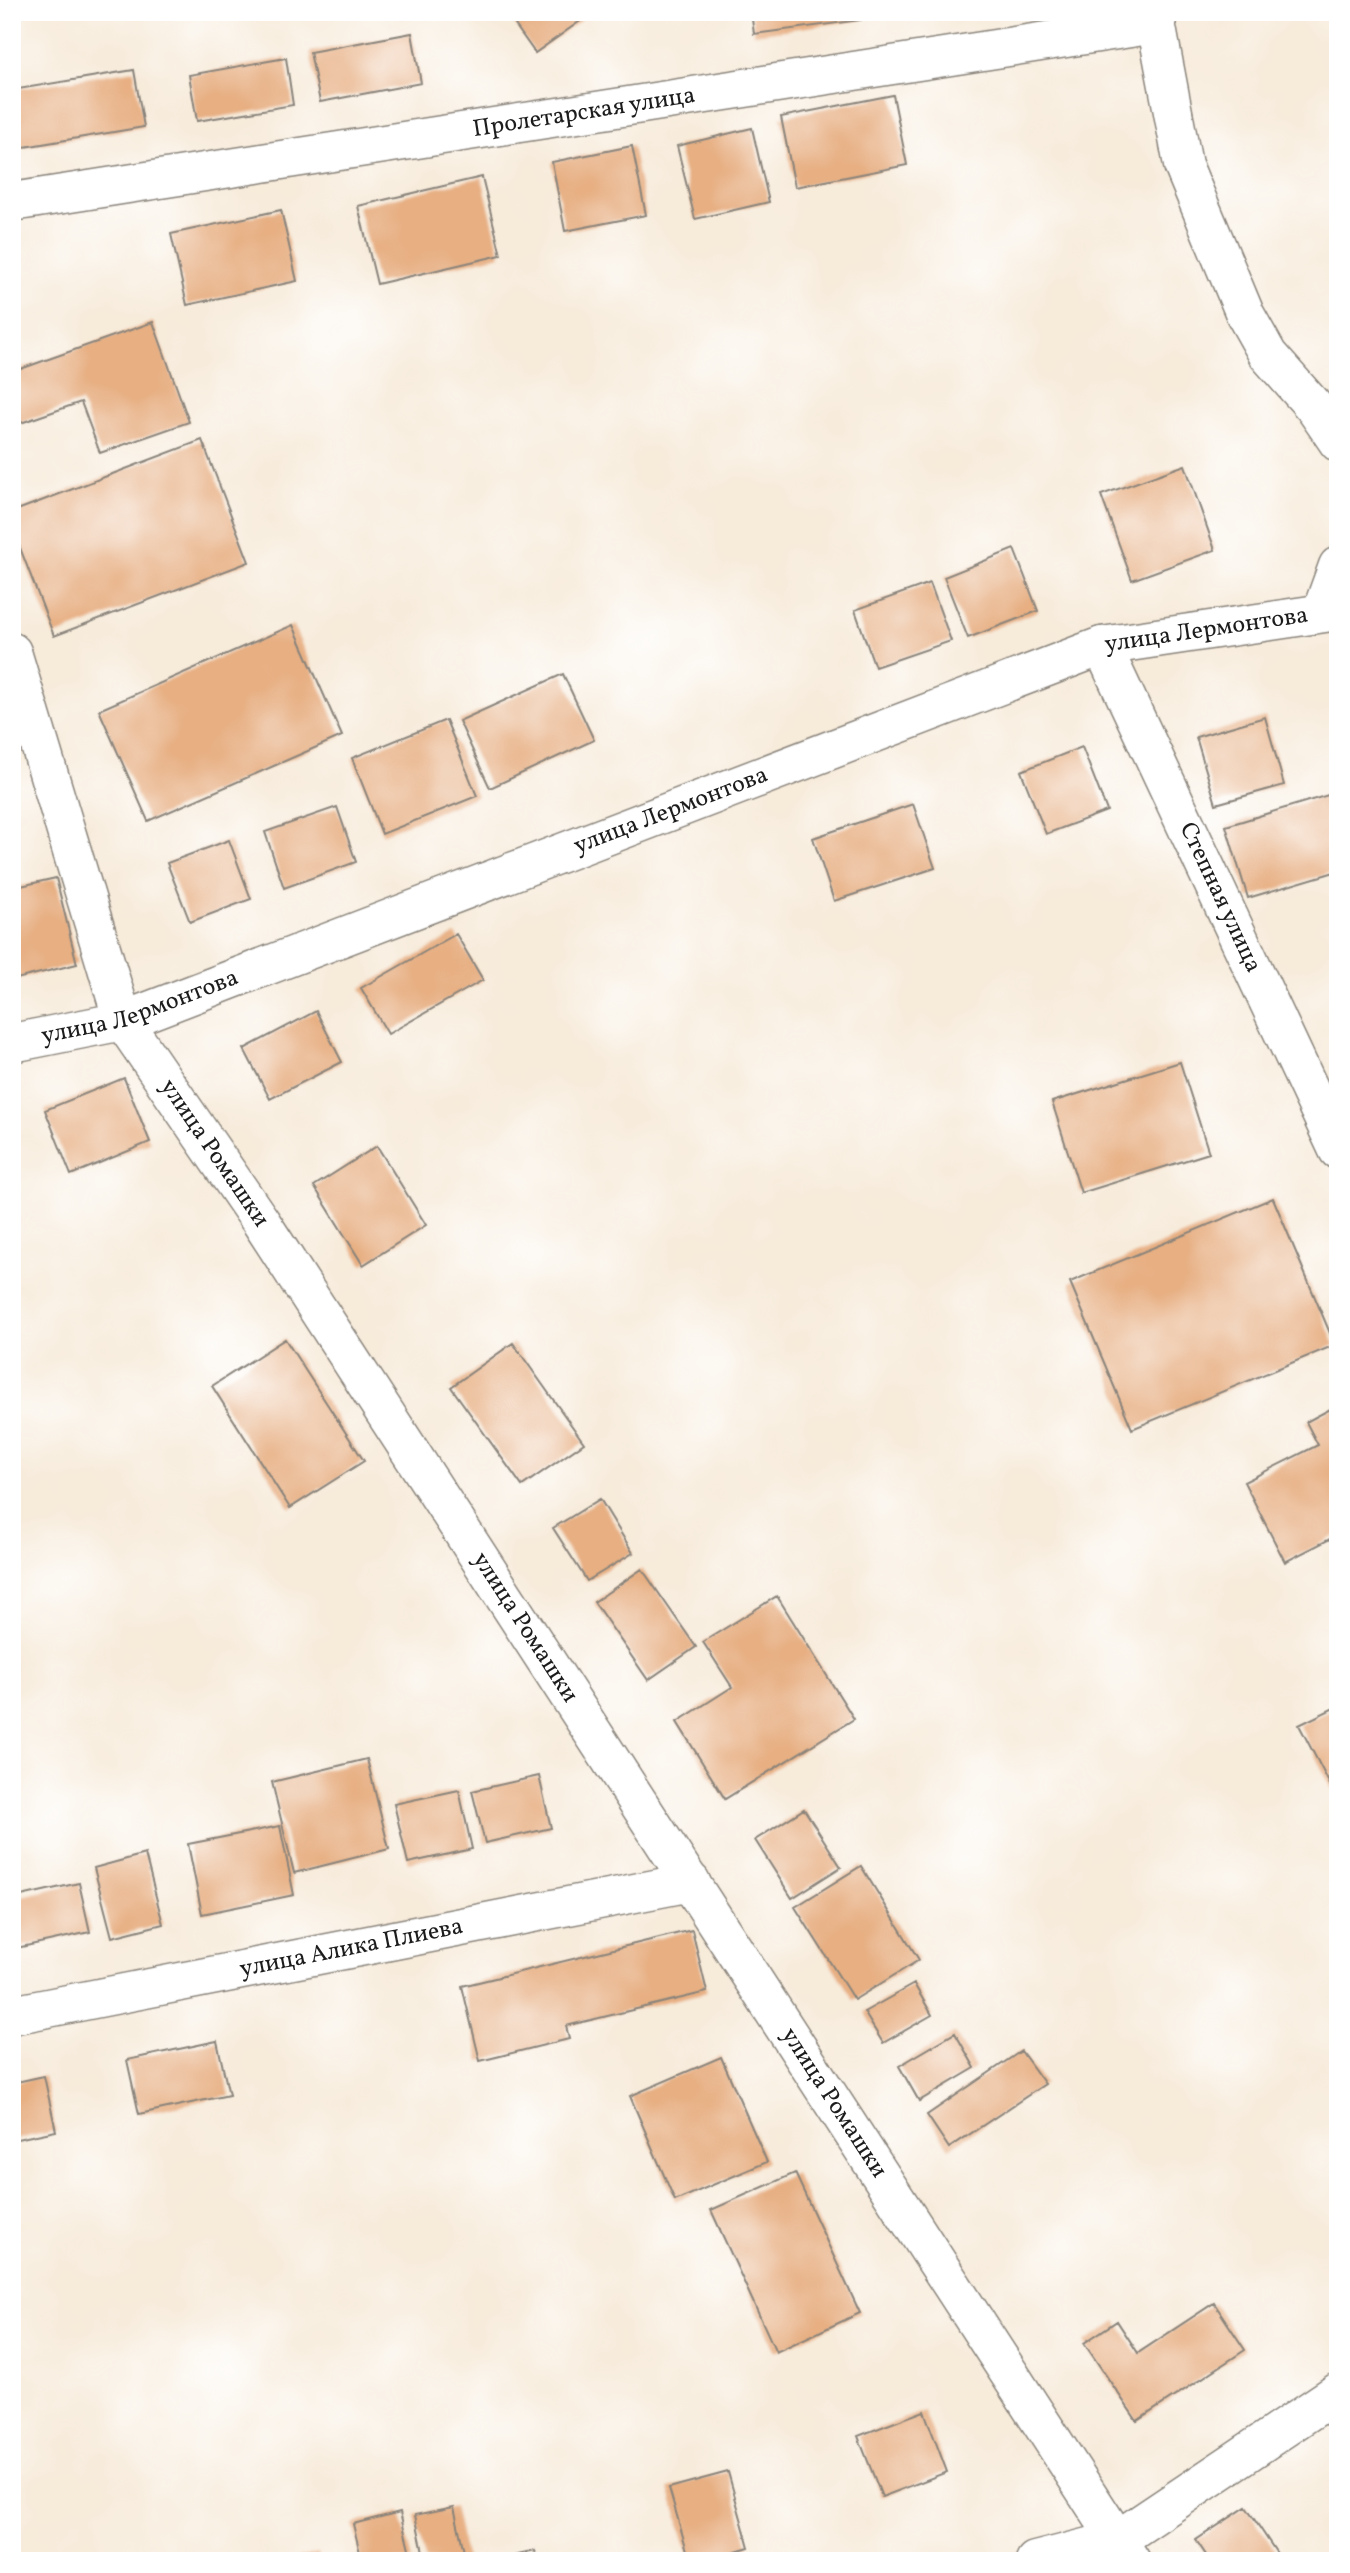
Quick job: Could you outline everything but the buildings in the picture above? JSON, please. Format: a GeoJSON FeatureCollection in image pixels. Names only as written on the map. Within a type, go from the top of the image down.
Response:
{"type":"FeatureCollection","features":[{"type":"Feature","properties":{"kind":"street","name":"Пролетарская улица"},"geometry":{"type":"LineString","coordinates":[[12,202],[1155,18]]}},
{"type":"Feature","properties":{"kind":"street"},"geometry":{"type":"LineString","coordinates":[[1155,18],[1183,164],[1245,314],[1268,355],[1314,407],[1338,442]]}},
{"type":"Feature","properties":{"kind":"street"},"geometry":{"type":"LineString","coordinates":[[1329,612],[1338,566]]}},
{"type":"Feature","properties":{"kind":"street","name":"улица Лермонтова"},"geometry":{"type":"LineString","coordinates":[[12,1043],[123,1021],[1102,646],[1329,612]]}},
{"type":"Feature","properties":{"kind":"street","name":"Степная улица"},"geometry":{"type":"LineString","coordinates":[[1102,646],[1338,1150]]}},
{"type":"Feature","properties":{"kind":"street","name":"улица Ромашки"},"geometry":{"type":"LineString","coordinates":[[12,652],[123,1021],[261,1222],[1124,2550]]}},
{"type":"Feature","properties":{"kind":"street","name":"улица Алика Плиева"},"geometry":{"type":"LineString","coordinates":[[12,2015],[691,1882]]}},
{"type":"Feature","properties":{"kind":"street"},"geometry":{"type":"LineString","coordinates":[[1034,2561],[1124,2550],[1338,2392]]}}]}
